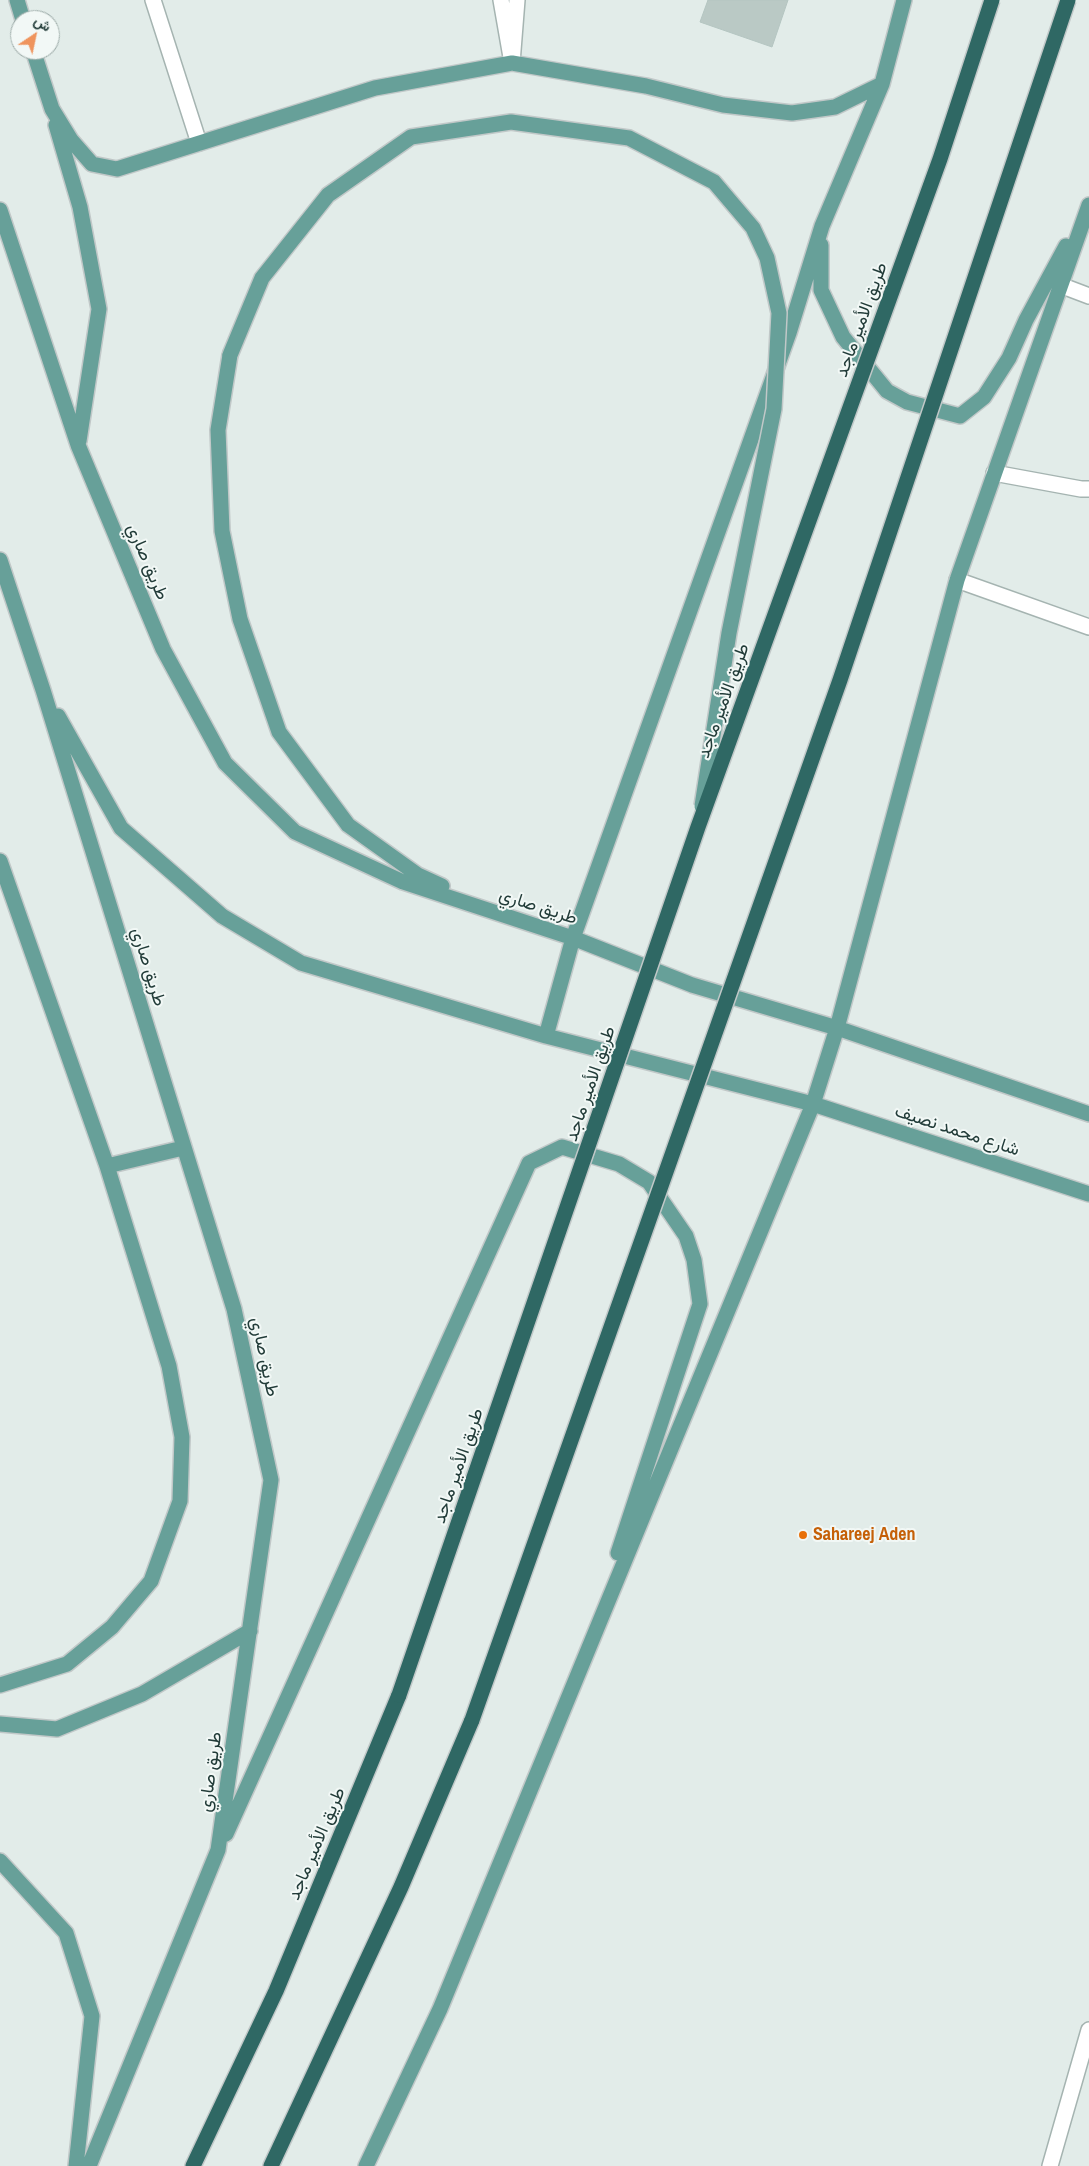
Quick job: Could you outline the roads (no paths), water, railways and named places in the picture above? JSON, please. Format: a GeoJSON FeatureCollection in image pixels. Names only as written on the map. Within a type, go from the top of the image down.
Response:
{"type":"FeatureCollection","features":[{"type":"Feature","properties":{"kind":"highway","name":"طريق الأمير ماجد"},"geometry":{"type":"LineString","coordinates":[[193,2166],[276,1991],[400,1695],[698,827],[940,159],[992,0]]}},
{"type":"Feature","properties":{"kind":"highway"},"geometry":{"type":"LineString","coordinates":[[271,2166],[401,1887],[472,1720],[837,689],[1068,0]]}},
{"type":"Feature","properties":{"kind":"main road"},"geometry":{"type":"LineString","coordinates":[[546,1036],[573,938],[789,334],[822,226],[882,84],[904,0]]}},
{"type":"Feature","properties":{"kind":"main road"},"geometry":{"type":"LineString","coordinates":[[36,60],[80,207],[99,309],[78,445]]}},
{"type":"Feature","properties":{"kind":"main road"},"geometry":{"type":"LineString","coordinates":[[50,103],[71,140],[92,164],[117,168],[376,88],[512,63],[646,86],[723,105],[792,112],[835,107],[882,84]]}},
{"type":"Feature","properties":{"kind":"main road"},"geometry":{"type":"LineString","coordinates":[[519,921],[418,875],[348,825],[279,732],[240,619],[222,531],[218,430],[230,355],[262,278],[328,195],[412,137],[512,122],[629,138],[714,182],[753,228],[767,258],[779,313],[774,409],[729,633],[698,827]]}},
{"type":"Feature","properties":{"kind":"main road"},"geometry":{"type":"LineString","coordinates":[[822,226],[821,290],[843,337],[887,391],[907,402],[960,416],[984,397],[1009,358],[1026,320],[1089,205]]}},
{"type":"Feature","properties":{"kind":"main road"},"geometry":{"type":"LineString","coordinates":[[366,2166],[440,2009],[813,1104],[837,1028],[957,580],[1089,205]]}},
{"type":"Feature","properties":{"kind":"main road","name":"طريق صاري"},"geometry":{"type":"LineString","coordinates":[[0,210],[78,445],[163,649],[225,763],[295,832],[403,882],[573,938],[692,986],[837,1028]]}},
{"type":"Feature","properties":{"kind":"main road","name":"طريق صاري"},"geometry":{"type":"LineString","coordinates":[[0,560],[43,690],[234,1310],[271,1480],[218,1850],[89,2166]]}},
{"type":"Feature","properties":{"kind":"main road","name":"شارع محمد نصيف"},"geometry":{"type":"LineString","coordinates":[[43,690],[121,828],[222,916],[301,963],[546,1036],[813,1104],[1089,1194]]}},
{"type":"Feature","properties":{"kind":"main road"},"geometry":{"type":"LineString","coordinates":[[0,861],[107,1166],[169,1366],[182,1437],[180,1502],[151,1581],[112,1627],[67,1664],[0,1685]]}},
{"type":"Feature","properties":{"kind":"main road"},"geometry":{"type":"LineString","coordinates":[[837,1028],[1089,1114]]}},
{"type":"Feature","properties":{"kind":"main road"},"geometry":{"type":"LineString","coordinates":[[218,1850],[529,1163],[562,1147],[619,1164],[649,1182],[686,1236],[694,1260],[700,1304],[577,1676]]}},
{"type":"Feature","properties":{"kind":"main road"},"geometry":{"type":"LineString","coordinates":[[107,1166],[183,1148]]}},
{"type":"Feature","properties":{"kind":"main road"},"geometry":{"type":"LineString","coordinates":[[0,1724],[57,1729],[142,1694],[250,1631]]}},
{"type":"Feature","properties":{"kind":"main road"},"geometry":{"type":"LineString","coordinates":[[0,1861],[66,1933],[92,2016],[76,2166]]}},
{"type":"Feature","properties":{"kind":"street"},"geometry":{"type":"LineString","coordinates":[[153,0],[199,143]]}},
{"type":"Feature","properties":{"kind":"street"},"geometry":{"type":"LineString","coordinates":[[501,0],[512,63]]}},
{"type":"Feature","properties":{"kind":"street"},"geometry":{"type":"LineString","coordinates":[[512,63],[517,0]]}},
{"type":"Feature","properties":{"kind":"street"},"geometry":{"type":"LineString","coordinates":[[1060,285],[1089,296]]}},
{"type":"Feature","properties":{"kind":"street"},"geometry":{"type":"LineString","coordinates":[[994,473],[1089,489]]}},
{"type":"Feature","properties":{"kind":"street"},"geometry":{"type":"LineString","coordinates":[[957,580],[1089,627]]}},
{"type":"Feature","properties":{"kind":"street"},"geometry":{"type":"LineString","coordinates":[[1050,2166],[1089,2030]]}},
{"type":"Feature","properties":{"kind":"place","name":"Sahareej Aden"},"geometry":{"type":"Point","coordinates":[803,1535]}}]}
